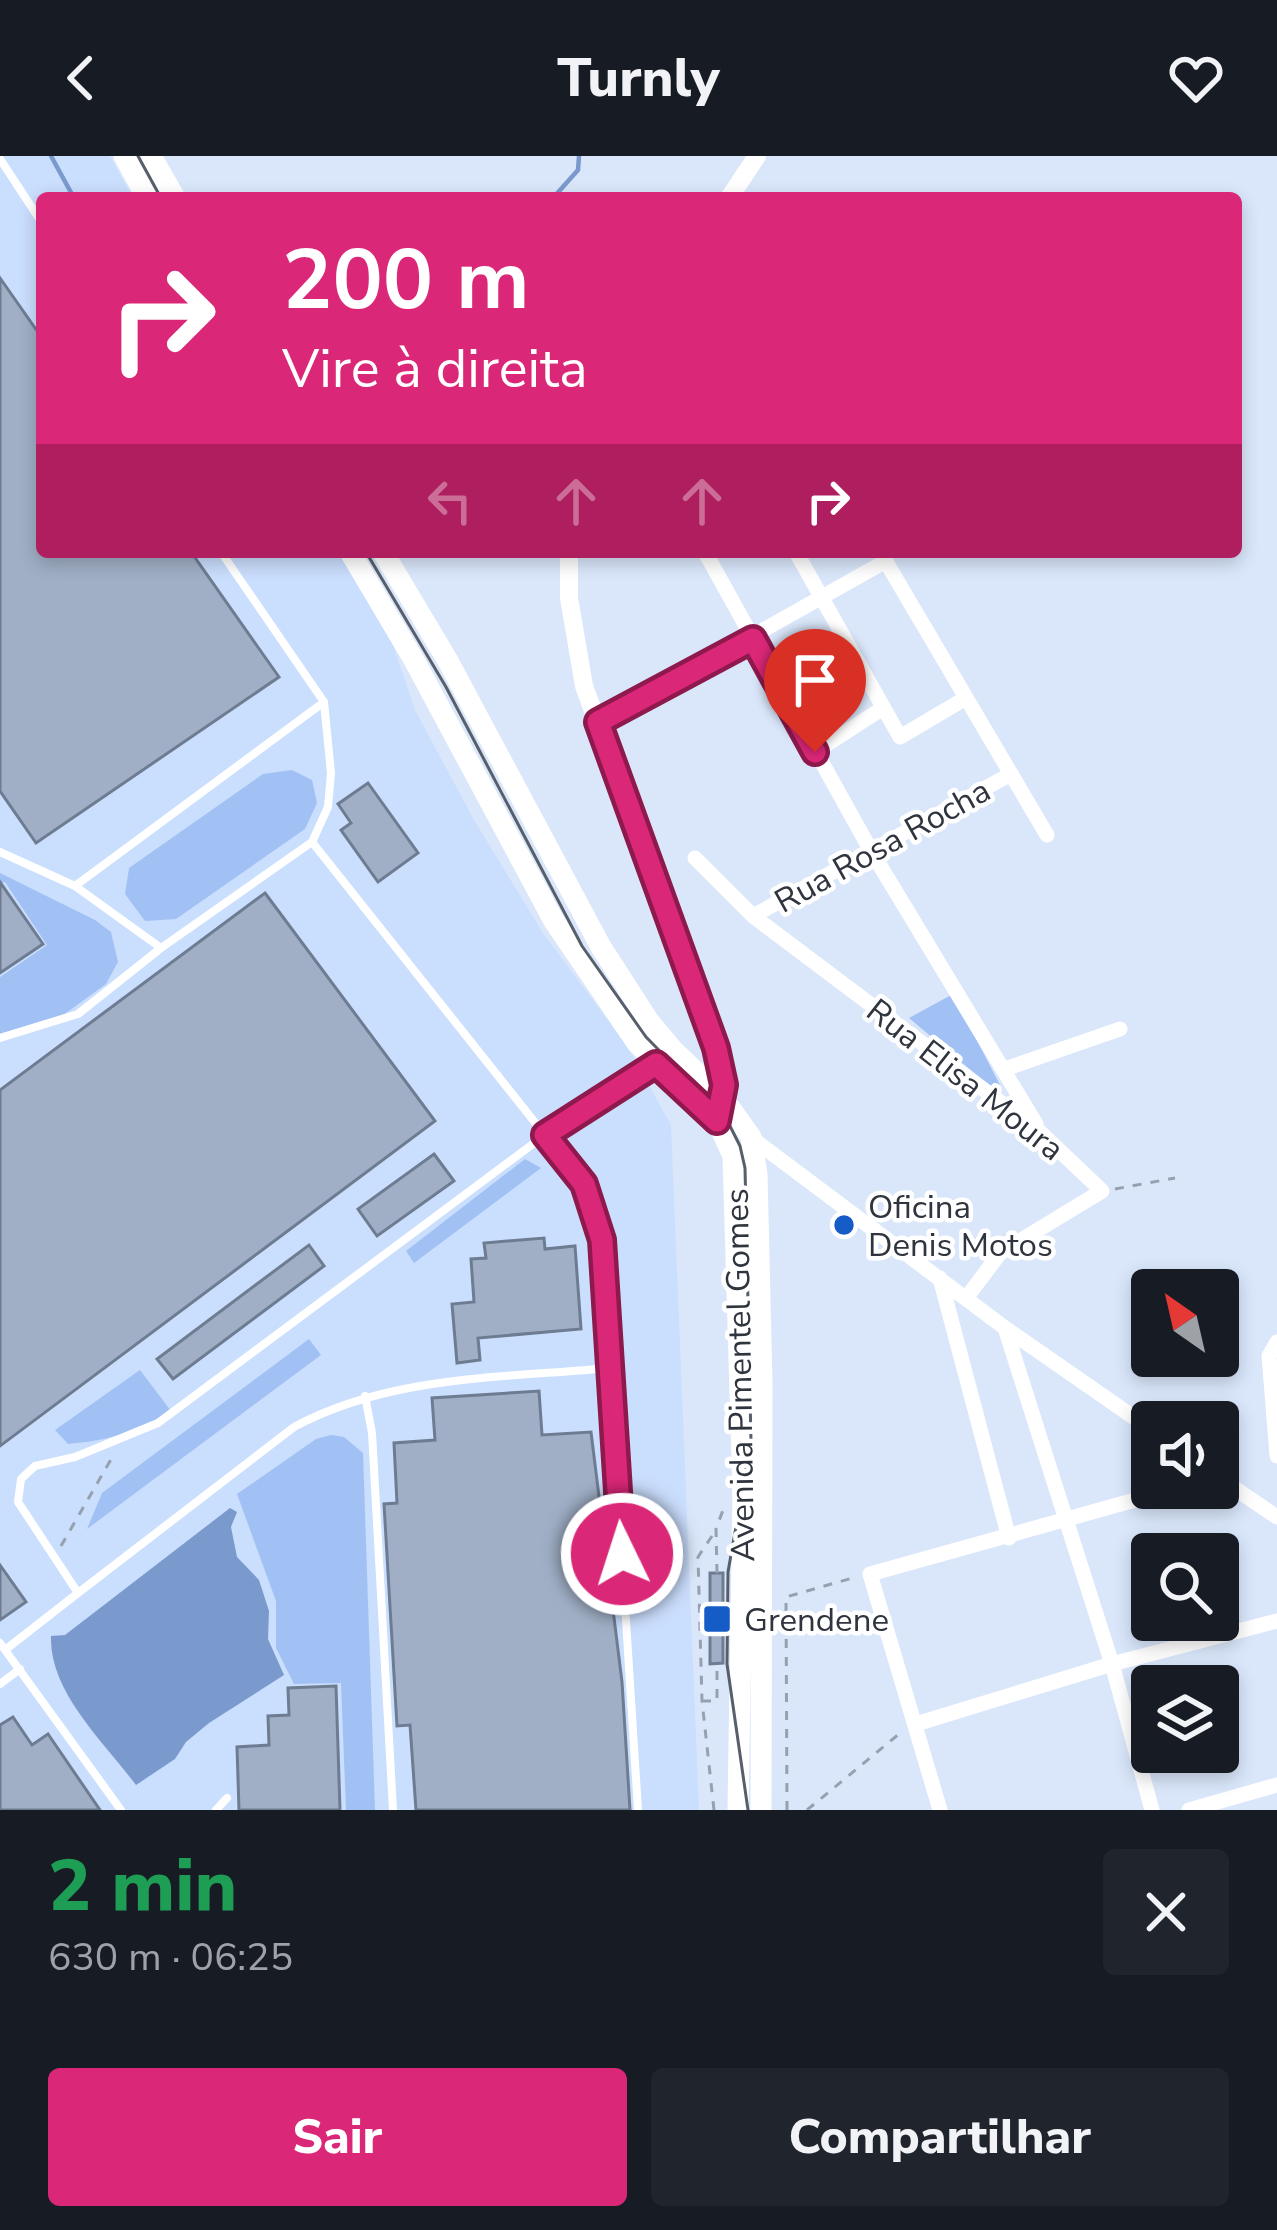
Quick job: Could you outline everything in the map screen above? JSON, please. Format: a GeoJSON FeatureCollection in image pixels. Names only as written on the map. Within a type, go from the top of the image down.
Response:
{"type":"FeatureCollection","features":[{"type":"Feature","properties":{"kind":"main road"},"geometry":{"type":"LineString","coordinates":[[124,156],[144,192]]}},
{"type":"Feature","properties":{"kind":"main road"},"geometry":{"type":"LineString","coordinates":[[152,156],[172,192]]}},
{"type":"Feature","properties":{"kind":"main road","name":"Avenida Pimentel Gomes"},"geometry":{"type":"LineString","coordinates":[[354,558],[427,683],[509,843],[601,994],[664,1057],[720,1126],[736,1174],[743,1493],[738,1810]]}},
{"type":"Feature","properties":{"kind":"main road","name":"Avenida Pimentel Gomes"},"geometry":{"type":"LineString","coordinates":[[387,558],[448,661],[664,1057],[723,1097],[751,1137],[758,1174],[762,1383],[761,1810]]}},
{"type":"Feature","properties":{"kind":"main road"},"geometry":{"type":"LineString","coordinates":[[509,843],[536,826]]}},
{"type":"Feature","properties":{"kind":"street"},"geometry":{"type":"LineString","coordinates":[[733,192],[758,156]]}},
{"type":"Feature","properties":{"kind":"street"},"geometry":{"type":"LineString","coordinates":[[569,558],[575,653],[716,1048],[723,1076],[720,1126],[751,1137],[1005,1328],[1131,1415]]}},
{"type":"Feature","properties":{"kind":"street"},"geometry":{"type":"LineString","coordinates":[[708,558],[870,849],[1040,1132]]}},
{"type":"Feature","properties":{"kind":"street"},"geometry":{"type":"LineString","coordinates":[[799,558],[901,737],[966,698]]}},
{"type":"Feature","properties":{"kind":"street"},"geometry":{"type":"LineString","coordinates":[[598,722],[753,639],[881,558]]}},
{"type":"Feature","properties":{"kind":"street"},"geometry":{"type":"LineString","coordinates":[[885,558],[1047,835]]}},
{"type":"Feature","properties":{"kind":"street"},"geometry":{"type":"LineString","coordinates":[[815,752],[883,708]]}},
{"type":"Feature","properties":{"kind":"street","name":"Rua Rosa Rocha"},"geometry":{"type":"LineString","coordinates":[[753,916],[1011,774]]}},
{"type":"Feature","properties":{"kind":"street","name":"Rua Elisa Moura"},"geometry":{"type":"LineString","coordinates":[[695,858],[753,916],[1040,1132],[1102,1191],[1000,1253],[967,1297]]}},
{"type":"Feature","properties":{"kind":"street"},"geometry":{"type":"LineString","coordinates":[[1005,1069],[1120,1029]]}},
{"type":"Feature","properties":{"kind":"street"},"geometry":{"type":"LineString","coordinates":[[940,1278],[1009,1538]]}},
{"type":"Feature","properties":{"kind":"street"},"geometry":{"type":"LineString","coordinates":[[1005,1328],[1112,1664],[1152,1810]]}},
{"type":"Feature","properties":{"kind":"street"},"geometry":{"type":"LineString","coordinates":[[1273,1349],[1277,1456]]}},
{"type":"Feature","properties":{"kind":"street"},"geometry":{"type":"LineString","coordinates":[[1239,1491],[1277,1517]]}},
{"type":"Feature","properties":{"kind":"street"},"geometry":{"type":"LineString","coordinates":[[940,1810],[870,1574],[1131,1502]]}},
{"type":"Feature","properties":{"kind":"street"},"geometry":{"type":"LineString","coordinates":[[916,1724],[1112,1664],[1277,1621]]}},
{"type":"Feature","properties":{"kind":"street"},"geometry":{"type":"LineString","coordinates":[[1189,1810],[1277,1784]]}},
{"type":"Feature","properties":{"kind":"lane"},"geometry":{"type":"LineString","coordinates":[[0,160],[36,214]]}},
{"type":"Feature","properties":{"kind":"lane"},"geometry":{"type":"LineString","coordinates":[[0,1038],[77,1014],[312,842],[328,807],[331,773],[324,701],[225,558]]}},
{"type":"Feature","properties":{"kind":"lane"},"geometry":{"type":"LineString","coordinates":[[75,886],[324,701]]}},
{"type":"Feature","properties":{"kind":"lane"},"geometry":{"type":"LineString","coordinates":[[312,842],[584,1184],[598,1221],[638,1810]]}},
{"type":"Feature","properties":{"kind":"lane"},"geometry":{"type":"LineString","coordinates":[[0,852],[75,886],[161,949]]}},
{"type":"Feature","properties":{"kind":"lane"},"geometry":{"type":"LineString","coordinates":[[78,1593],[18,1502],[21,1479],[35,1466],[75,1457],[158,1423],[545,1135],[664,1057]]}},
{"type":"Feature","properties":{"kind":"lane"},"geometry":{"type":"LineString","coordinates":[[121,1810],[3,1646],[294,1426],[365,1396],[434,1384],[610,1368]]}},
{"type":"Feature","properties":{"kind":"lane"},"geometry":{"type":"LineString","coordinates":[[365,1396],[372,1433],[393,1810]]}},
{"type":"Feature","properties":{"kind":"lane"},"geometry":{"type":"LineString","coordinates":[[0,1684],[20,1669]]}},
{"type":"Feature","properties":{"kind":"lane"},"geometry":{"type":"LineString","coordinates":[[216,1810],[227,1798]]}},
{"type":"Feature","properties":{"kind":"path"},"geometry":{"type":"LineString","coordinates":[[1102,1191],[1175,1178]]}},
{"type":"Feature","properties":{"kind":"path"},"geometry":{"type":"LineString","coordinates":[[54,1560],[123,1438]]}},
{"type":"Feature","properties":{"kind":"path"},"geometry":{"type":"LineString","coordinates":[[714,1810],[702,1702],[698,1557],[716,1529]]}},
{"type":"Feature","properties":{"kind":"path"},"geometry":{"type":"LineString","coordinates":[[717,1553],[717,1573]]}},
{"type":"Feature","properties":{"kind":"path"},"geometry":{"type":"LineString","coordinates":[[787,1810],[786,1597],[870,1574]]}},
{"type":"Feature","properties":{"kind":"path"},"geometry":{"type":"LineString","coordinates":[[701,1679],[712,1678],[717,1664],[717,1701],[702,1702]]}},
{"type":"Feature","properties":{"kind":"path"},"geometry":{"type":"LineString","coordinates":[[807,1810],[916,1724]]}},
{"type":"Feature","properties":{"kind":"shaded area"},"geometry":{"type":"Polygon","coordinates":[[[0,156],[110,156],[130,192],[36,192],[36,558],[342,558],[393,645],[415,710],[474,820],[543,933],[627,1046],[671,1125],[699,1810],[0,1810],[0,156]]]}},
{"type":"Feature","properties":{"kind":"shaded area"},"geometry":{"type":"Polygon","coordinates":[[[292,770],[312,780],[317,803],[305,829],[176,919],[145,921],[125,894],[129,868],[263,774],[292,770]]]}},
{"type":"Feature","properties":{"kind":"shaded area"},"geometry":{"type":"Polygon","coordinates":[[[0,873],[111,932],[118,962],[106,984],[55,1021],[0,1034],[0,977],[47,945],[5,882],[0,884],[0,873]]]}},
{"type":"Feature","properties":{"kind":"shaded area"},"geometry":{"type":"Polygon","coordinates":[[[953,994],[1001,1087],[992,1088],[909,1018],[953,994]]]}},
{"type":"Feature","properties":{"kind":"shaded area"},"geometry":{"type":"Polygon","coordinates":[[[525,1159],[541,1168],[414,1263],[406,1251],[525,1159]]]}},
{"type":"Feature","properties":{"kind":"shaded area"},"geometry":{"type":"Polygon","coordinates":[[[309,1339],[321,1355],[87,1529],[102,1493],[309,1339]]]}},
{"type":"Feature","properties":{"kind":"shaded area"},"geometry":{"type":"Polygon","coordinates":[[[140,1370],[171,1411],[135,1430],[95,1441],[68,1444],[55,1430],[140,1370]]]}},
{"type":"Feature","properties":{"kind":"shaded area"},"geometry":{"type":"Polygon","coordinates":[[[344,1437],[363,1453],[375,1810],[346,1810],[341,1683],[294,1684],[276,1648],[276,1601],[237,1494],[316,1439],[344,1437]]]}},
{"type":"Feature","properties":{"kind":"shaded area"},"geometry":{"type":"Polygon","coordinates":[[[230,1508],[237,1512],[231,1527],[237,1557],[259,1580],[269,1611],[268,1639],[284,1675],[209,1723],[186,1742],[175,1759],[136,1785],[69,1696],[53,1657],[51,1636],[65,1635],[230,1508]]]}},
{"type":"Feature","properties":{"kind":"building"},"geometry":{"type":"Polygon","coordinates":[[[0,278],[36,329],[36,558],[195,558],[279,677],[36,843],[0,791],[0,278]]]}},
{"type":"Feature","properties":{"kind":"building"},"geometry":{"type":"Polygon","coordinates":[[[368,783],[418,853],[378,882],[341,830],[351,823],[338,804],[368,783]]]}},
{"type":"Feature","properties":{"kind":"building"},"geometry":{"type":"Polygon","coordinates":[[[0,882],[43,944],[0,973],[0,882]]]}},
{"type":"Feature","properties":{"kind":"building"},"geometry":{"type":"Polygon","coordinates":[[[265,893],[435,1121],[0,1446],[0,1090],[265,893]]]}},
{"type":"Feature","properties":{"kind":"building"},"geometry":{"type":"Polygon","coordinates":[[[434,1154],[454,1181],[377,1236],[358,1209],[434,1154]]]}},
{"type":"Feature","properties":{"kind":"building"},"geometry":{"type":"Polygon","coordinates":[[[544,1238],[545,1249],[575,1246],[581,1329],[478,1338],[480,1360],[457,1363],[452,1304],[474,1302],[471,1259],[486,1258],[484,1243],[544,1238]]]}},
{"type":"Feature","properties":{"kind":"building"},"geometry":{"type":"Polygon","coordinates":[[[309,1245],[324,1266],[173,1379],[157,1359],[309,1245]]]}},
{"type":"Feature","properties":{"kind":"building"},"geometry":{"type":"Polygon","coordinates":[[[539,1391],[542,1435],[591,1432],[622,1682],[630,1810],[416,1810],[410,1725],[397,1726],[384,1504],[397,1503],[394,1443],[435,1440],[432,1398],[539,1391]]]}},
{"type":"Feature","properties":{"kind":"building"},"geometry":{"type":"Polygon","coordinates":[[[0,1565],[26,1602],[0,1620],[0,1565]]]}},
{"type":"Feature","properties":{"kind":"building","name":"Grendene"},"geometry":{"type":"Polygon","coordinates":[[[710,1573],[723,1573],[723,1663],[710,1664],[710,1573]]]}},
{"type":"Feature","properties":{"kind":"building"},"geometry":{"type":"Polygon","coordinates":[[[336,1686],[340,1810],[239,1810],[237,1747],[269,1745],[268,1716],[289,1715],[288,1688],[336,1686]]]}},
{"type":"Feature","properties":{"kind":"building"},"geometry":{"type":"Polygon","coordinates":[[[13,1717],[32,1745],[48,1734],[100,1810],[0,1810],[0,1725],[13,1717]]]}},
{"type":"Feature","properties":{"kind":"waterway"},"geometry":{"type":"LineString","coordinates":[[51,156],[71,192]]}},
{"type":"Feature","properties":{"kind":"waterway"},"geometry":{"type":"LineString","coordinates":[[558,192],[578,170],[579,156]]}},
{"type":"Feature","properties":{"kind":"tram line"},"geometry":{"type":"LineString","coordinates":[[138,156],[158,192]]}},
{"type":"Feature","properties":{"kind":"tram line"},"geometry":{"type":"LineString","coordinates":[[370,558],[446,687],[582,946],[646,1037],[726,1118],[740,1146],[745,1168],[751,1441],[728,1572],[727,1664],[748,1810]]}},
{"type":"Feature","properties":{"kind":"place","name":"Oficina Denis Motos"},"geometry":{"type":"Point","coordinates":[844,1225]}},
{"type":"Feature","properties":{"kind":"place","name":"Grendene"},"geometry":{"type":"Point","coordinates":[717,1619]}},
{"type":"Feature","properties":{"kind":"route"},"geometry":{"type":"LineString","coordinates":[[622,1554],[602,1240],[584,1184],[545,1135],[656,1064],[717,1121],[724,1085],[716,1048],[598,722],[753,639],[815,752]]}}]}
